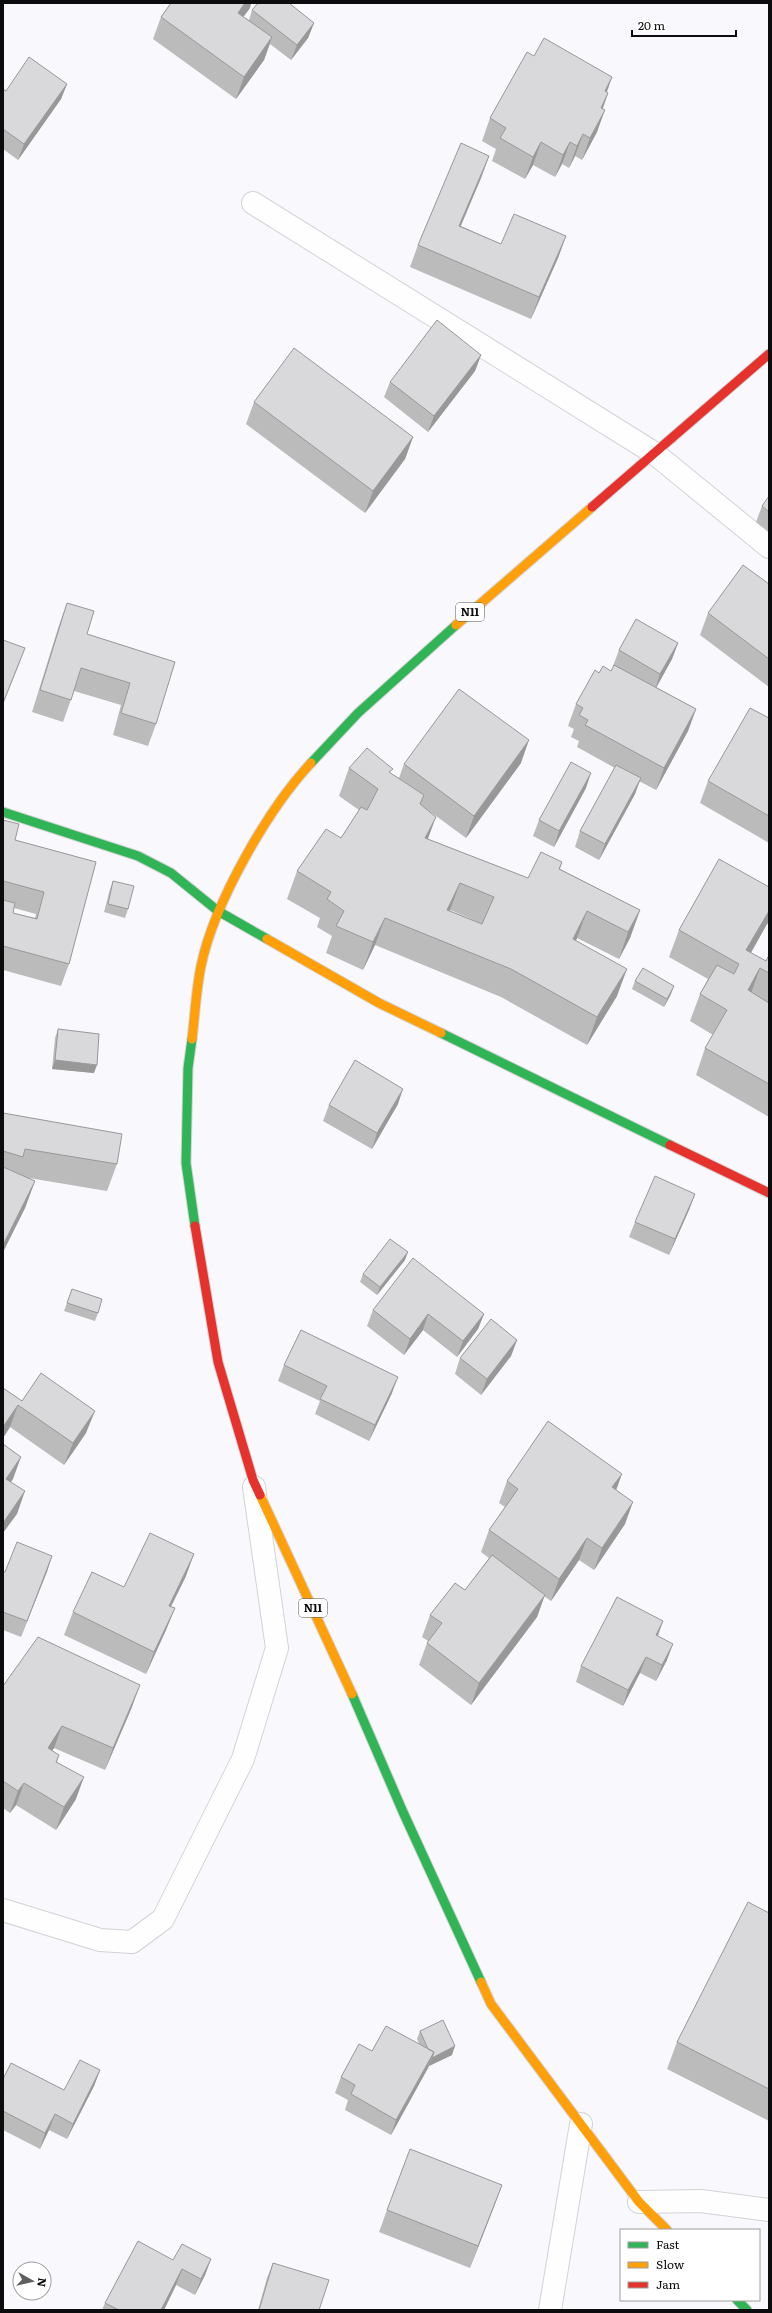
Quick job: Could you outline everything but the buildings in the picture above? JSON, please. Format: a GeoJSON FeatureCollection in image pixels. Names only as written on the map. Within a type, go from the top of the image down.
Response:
{"type":"FeatureCollection","features":[{"type":"Feature","properties":{"kind":"main road","name":"N11"},"geometry":{"type":"LineString","coordinates":[[666,2229],[639,2202],[491,2004],[403,1812],[338,1660],[253,1480],[218,1362],[200,1265],[186,1163],[189,1060],[201,966],[218,911],[258,836],[296,779],[358,713],[446,634],[769,354]]}},
{"type":"Feature","properties":{"kind":"main road"},"geometry":{"type":"LineString","coordinates":[[3,812],[138,856],[171,873],[218,911],[379,1003],[769,1193]]}},
{"type":"Feature","properties":{"kind":"main road"},"geometry":{"type":"LineString","coordinates":[[738,2301],[747,2310]]}},
{"type":"Feature","properties":{"kind":"street"},"geometry":{"type":"LineString","coordinates":[[253,203],[654,453],[769,547]]}},
{"type":"Feature","properties":{"kind":"street"},"geometry":{"type":"LineString","coordinates":[[3,1910],[100,1940],[132,1942],[163,1919],[243,1759],[277,1648],[253,1480]]}},
{"type":"Feature","properties":{"kind":"street"},"geometry":{"type":"LineString","coordinates":[[550,2310],[581,2124]]}},
{"type":"Feature","properties":{"kind":"street"},"geometry":{"type":"LineString","coordinates":[[639,2202],[701,2201],[769,2210]]}},
{"type":"Feature","properties":{"kind":"traffic: fast"},"geometry":{"type":"LineString","coordinates":[[311,763],[358,713],[456,625]]}},
{"type":"Feature","properties":{"kind":"traffic: fast"},"geometry":{"type":"LineString","coordinates":[[3,812],[138,856],[171,873],[218,911],[267,939]]}},
{"type":"Feature","properties":{"kind":"traffic: fast"},"geometry":{"type":"LineString","coordinates":[[441,1033],[670,1145]]}},
{"type":"Feature","properties":{"kind":"traffic: fast"},"geometry":{"type":"LineString","coordinates":[[192,1039],[188,1068],[186,1163],[195,1226]]}},
{"type":"Feature","properties":{"kind":"traffic: fast"},"geometry":{"type":"LineString","coordinates":[[352,1694],[403,1812],[481,1982]]}},
{"type":"Feature","properties":{"kind":"traffic: fast"},"geometry":{"type":"LineString","coordinates":[[738,2301],[747,2310]]}},
{"type":"Feature","properties":{"kind":"traffic: slow"},"geometry":{"type":"LineString","coordinates":[[456,625],[592,507]]}},
{"type":"Feature","properties":{"kind":"traffic: slow"},"geometry":{"type":"LineString","coordinates":[[192,1039],[201,966],[208,941],[230,886],[245,858],[278,805],[294,782],[311,763]]}},
{"type":"Feature","properties":{"kind":"traffic: slow"},"geometry":{"type":"LineString","coordinates":[[267,939],[379,1003],[441,1033]]}},
{"type":"Feature","properties":{"kind":"traffic: slow"},"geometry":{"type":"LineString","coordinates":[[260,1495],[352,1694]]}},
{"type":"Feature","properties":{"kind":"traffic: slow"},"geometry":{"type":"LineString","coordinates":[[481,1982],[491,2004],[639,2202],[666,2229]]}},
{"type":"Feature","properties":{"kind":"traffic: jam"},"geometry":{"type":"LineString","coordinates":[[592,507],[769,354]]}},
{"type":"Feature","properties":{"kind":"traffic: jam"},"geometry":{"type":"LineString","coordinates":[[670,1145],[769,1193]]}},
{"type":"Feature","properties":{"kind":"traffic: jam"},"geometry":{"type":"LineString","coordinates":[[195,1226],[218,1362],[253,1480],[260,1495]]}}]}
